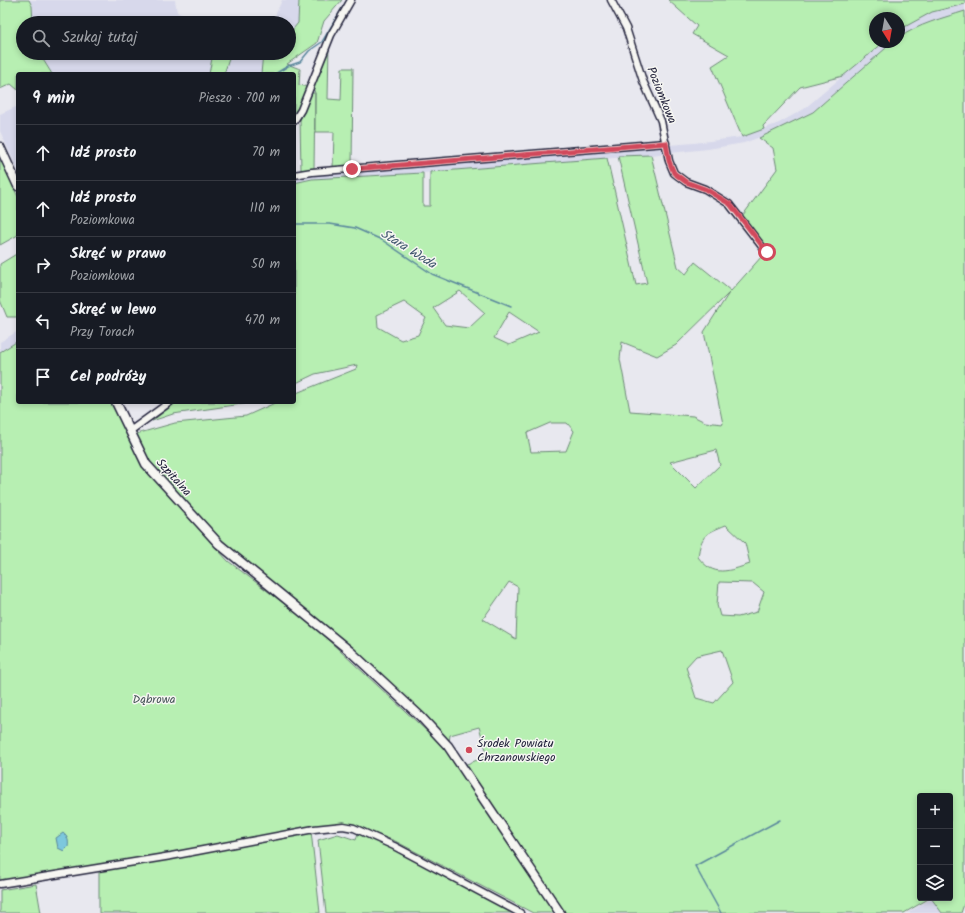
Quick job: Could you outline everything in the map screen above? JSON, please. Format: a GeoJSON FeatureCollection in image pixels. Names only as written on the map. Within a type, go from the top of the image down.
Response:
{"type":"FeatureCollection","features":[{"type":"Feature","properties":{"kind":"main road"},"geometry":{"type":"LineString","coordinates":[[0,147],[16,182]]}},
{"type":"Feature","properties":{"kind":"main road","name":"Szpitalna"},"geometry":{"type":"LineString","coordinates":[[117,404],[146,464],[210,534],[232,556],[351,652],[421,717],[448,746],[560,913]]}},
{"type":"Feature","properties":{"kind":"street"},"geometry":{"type":"LineString","coordinates":[[296,118],[302,110],[336,23],[351,0]]}},
{"type":"Feature","properties":{"kind":"street","name":"Poziomkowa"},"geometry":{"type":"LineString","coordinates":[[611,0],[626,28],[643,81],[661,121],[671,167],[680,178],[718,196],[738,213],[767,252]]}},
{"type":"Feature","properties":{"kind":"street"},"geometry":{"type":"LineString","coordinates":[[296,175],[666,143]]}},
{"type":"Feature","properties":{"kind":"street"},"geometry":{"type":"LineString","coordinates":[[130,431],[167,404]]}},
{"type":"Feature","properties":{"kind":"street"},"geometry":{"type":"LineString","coordinates":[[0,884],[171,856],[314,828],[343,826],[354,828],[394,846],[520,913]]}},
{"type":"Feature","properties":{"kind":"shaded area"},"geometry":{"type":"Polygon","coordinates":[[[29,0],[175,0],[177,12],[184,16],[33,16],[32,6],[29,0]]]}},
{"type":"Feature","properties":{"kind":"shaded area"},"geometry":{"type":"Polygon","coordinates":[[[282,0],[299,0],[298,23],[296,25],[296,16],[275,16],[282,0]]]}},
{"type":"Feature","properties":{"kind":"shaded area"},"geometry":{"type":"Polygon","coordinates":[[[965,4],[965,11],[923,25],[905,35],[905,26],[932,12],[965,4]]]}},
{"type":"Feature","properties":{"kind":"shaded area"},"geometry":{"type":"Polygon","coordinates":[[[876,48],[887,48],[813,112],[782,129],[744,143],[708,149],[651,155],[423,173],[312,179],[296,183],[296,177],[313,174],[694,143],[742,137],[779,123],[804,109],[876,48]]]}},
{"type":"Feature","properties":{"kind":"shaded area"},"geometry":{"type":"Polygon","coordinates":[[[43,60],[262,60],[261,72],[51,72],[43,60]]]}},
{"type":"Feature","properties":{"kind":"shaded area"},"geometry":{"type":"Polygon","coordinates":[[[16,107],[16,167],[0,131],[0,114],[16,107]]]}},
{"type":"Feature","properties":{"kind":"shaded area"},"geometry":{"type":"Polygon","coordinates":[[[16,332],[16,342],[0,352],[0,342],[16,332]]]}},
{"type":"Feature","properties":{"kind":"shaded area"},"geometry":{"type":"Polygon","coordinates":[[[928,901],[933,901],[942,913],[907,913],[928,901]]]}},
{"type":"Feature","properties":{"kind":"green space"},"geometry":{"type":"Polygon","coordinates":[[[0,0],[29,0],[32,6],[33,16],[16,16],[16,60],[43,60],[51,72],[16,72],[16,88],[11,84],[0,89],[0,0]]]}},
{"type":"Feature","properties":{"kind":"green space"},"geometry":{"type":"Polygon","coordinates":[[[299,0],[342,0],[324,21],[317,43],[296,58],[296,25],[298,23],[299,0]]]}},
{"type":"Feature","properties":{"kind":"green space"},"geometry":{"type":"Polygon","coordinates":[[[668,0],[965,0],[965,4],[932,12],[905,27],[905,12],[869,12],[869,48],[877,48],[843,76],[800,87],[763,126],[764,129],[742,137],[712,66],[729,55],[692,34],[697,26],[668,0]]]}},
{"type":"Feature","properties":{"kind":"green space"},"geometry":{"type":"Polygon","coordinates":[[[965,11],[965,901],[961,913],[942,913],[933,901],[953,901],[953,793],[917,793],[917,901],[925,901],[904,913],[562,913],[464,765],[488,756],[479,727],[450,735],[449,743],[354,649],[233,553],[148,462],[136,434],[175,423],[246,416],[273,404],[296,404],[296,393],[356,369],[357,365],[315,374],[296,383],[296,183],[312,179],[423,173],[423,206],[430,206],[430,172],[607,158],[636,285],[647,283],[618,156],[651,155],[678,267],[686,274],[695,262],[731,291],[762,256],[765,259],[773,250],[763,245],[740,219],[777,169],[773,148],[759,138],[813,112],[886,48],[905,48],[905,34],[922,25],[965,11]],[[460,291],[433,308],[445,325],[469,328],[485,313],[460,291]],[[729,293],[676,345],[657,356],[622,342],[620,359],[630,411],[693,416],[705,422],[723,424],[704,332],[729,293]],[[404,302],[377,315],[378,327],[401,340],[418,335],[426,318],[404,302]],[[509,312],[494,338],[509,345],[539,332],[509,312]],[[550,423],[527,433],[531,452],[566,451],[574,431],[567,423],[550,423]],[[716,450],[670,462],[696,488],[720,465],[716,450]],[[726,525],[709,533],[703,539],[698,557],[704,564],[716,570],[722,571],[735,569],[750,564],[745,543],[726,525]],[[509,582],[483,619],[516,639],[518,587],[509,582]],[[719,582],[717,605],[720,616],[738,617],[757,612],[764,592],[753,583],[719,582]],[[722,650],[696,656],[686,667],[696,698],[714,703],[733,682],[722,650]]]}},
{"type":"Feature","properties":{"kind":"green space"},"geometry":{"type":"Polygon","coordinates":[[[329,43],[328,99],[341,100],[342,68],[353,68],[352,167],[333,168],[334,132],[315,132],[315,93],[313,88],[329,43]]]}},
{"type":"Feature","properties":{"kind":"green space"},"geometry":{"type":"Polygon","coordinates":[[[212,60],[229,60],[225,72],[209,72],[212,60]]]}},
{"type":"Feature","properties":{"kind":"green space"},"geometry":{"type":"Polygon","coordinates":[[[262,60],[293,60],[287,64],[300,69],[299,85],[309,87],[296,114],[296,72],[261,72],[262,60]]]}},
{"type":"Feature","properties":{"kind":"green space"},"geometry":{"type":"Polygon","coordinates":[[[311,93],[315,93],[314,169],[301,170],[300,120],[311,93]]]}},
{"type":"Feature","properties":{"kind":"green space"},"geometry":{"type":"Polygon","coordinates":[[[0,156],[16,192],[16,236],[0,245],[0,156]]]}},
{"type":"Feature","properties":{"kind":"green space"},"geometry":{"type":"Polygon","coordinates":[[[16,254],[16,317],[7,317],[0,300],[0,264],[16,254]]]}},
{"type":"Feature","properties":{"kind":"green space","name":"Dąbrowa"},"geometry":{"type":"Polygon","coordinates":[[[16,342],[16,404],[114,404],[142,466],[228,561],[312,625],[444,747],[555,913],[533,913],[395,841],[355,826],[332,824],[203,848],[0,882],[0,352],[16,342]]]}},
{"type":"Feature","properties":{"kind":"green space"},"geometry":{"type":"Polygon","coordinates":[[[174,404],[242,404],[173,414],[152,421],[174,404]]]}},
{"type":"Feature","properties":{"kind":"green space"},"geometry":{"type":"Polygon","coordinates":[[[311,831],[320,913],[99,913],[99,870],[311,831]]]}},
{"type":"Feature","properties":{"kind":"green space"},"geometry":{"type":"Polygon","coordinates":[[[358,833],[394,848],[514,913],[326,913],[318,840],[338,834],[356,840],[358,833]]]}},
{"type":"Feature","properties":{"kind":"green space"},"geometry":{"type":"Polygon","coordinates":[[[36,884],[41,913],[0,913],[0,890],[36,884]]]}},
{"type":"Feature","properties":{"kind":"water"},"geometry":{"type":"Polygon","coordinates":[[[63,833],[67,838],[68,843],[68,847],[64,851],[58,848],[56,838],[63,833]]]}},
{"type":"Feature","properties":{"kind":"waterway","name":"Stara Woda"},"geometry":{"type":"LineString","coordinates":[[278,72],[288,66],[300,62],[309,51],[322,42],[347,0]]}},
{"type":"Feature","properties":{"kind":"waterway","name":"Stara Woda"},"geometry":{"type":"LineString","coordinates":[[296,224],[330,224],[355,228],[382,240],[432,274],[511,306]]}},
{"type":"Feature","properties":{"kind":"waterway"},"geometry":{"type":"LineString","coordinates":[[721,913],[695,866],[780,820]]}},
{"type":"Feature","properties":{"kind":"place","name":"Środek Powiatu Chrzanowskiego"},"geometry":{"type":"Point","coordinates":[469,750]}},
{"type":"Feature","properties":{"kind":"route"},"geometry":{"type":"LineString","coordinates":[[352,169],[666,143],[669,161],[674,173],[686,182],[705,189],[730,204],[767,252]]}}]}
